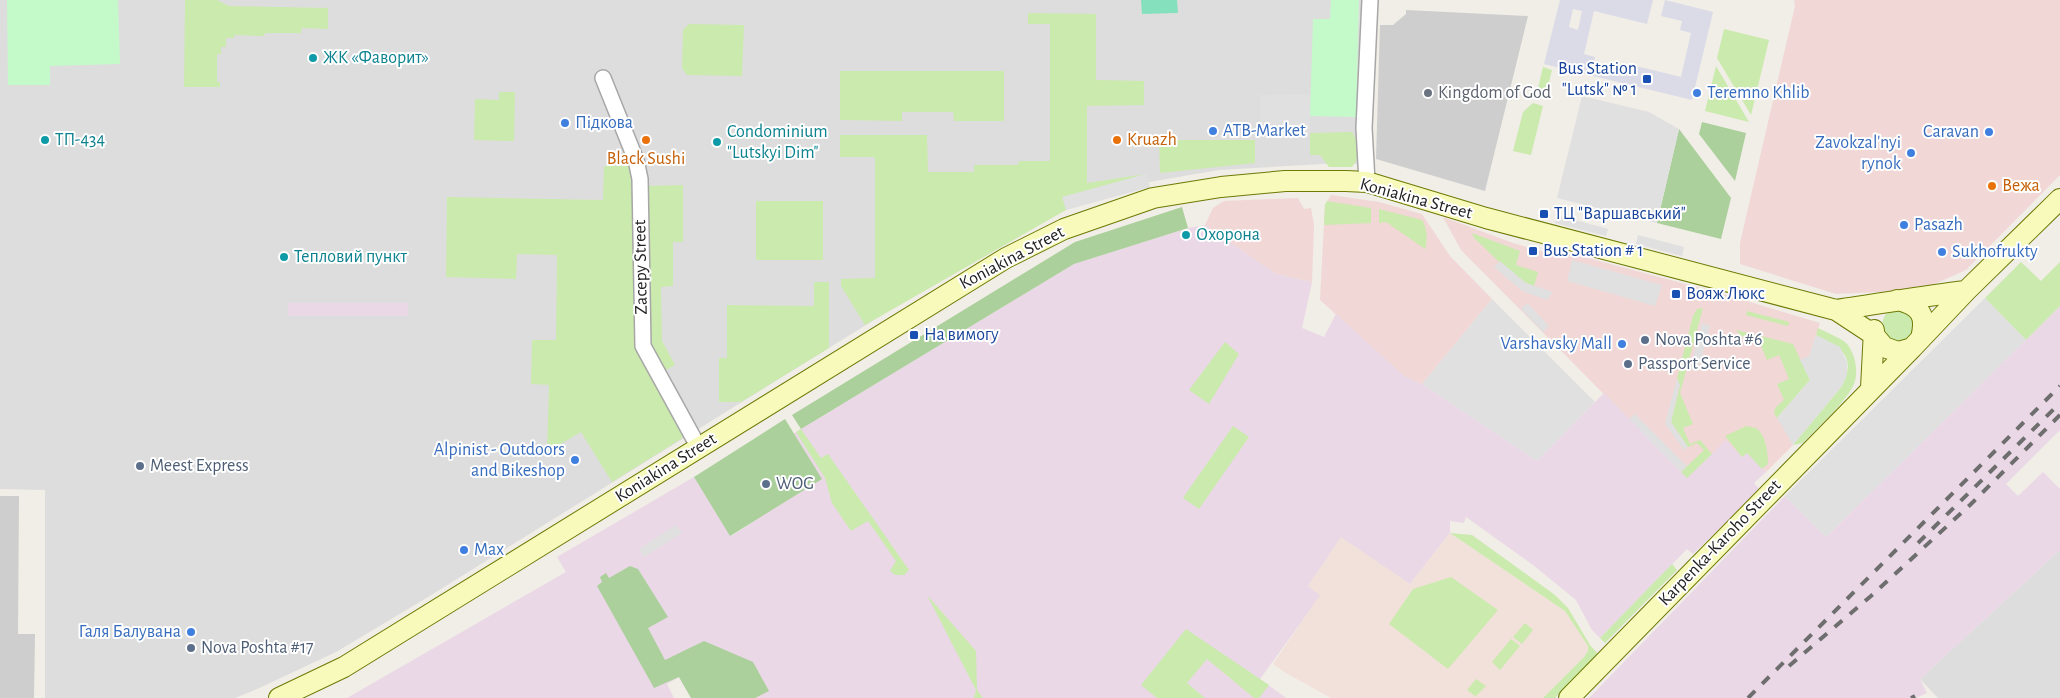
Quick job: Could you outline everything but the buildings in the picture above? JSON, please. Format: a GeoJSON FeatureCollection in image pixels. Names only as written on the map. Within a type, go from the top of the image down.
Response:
{"type":"FeatureCollection","features":[{"type":"Feature","properties":{"kind":"main road","name":"Koniakina Street"},"geometry":{"type":"LineString","coordinates":[[279,698],[344,667],[1006,258],[1064,229],[1153,198],[1221,187],[1285,181],[1367,182],[1486,218],[1836,310]]}},
{"type":"Feature","properties":{"kind":"main road"},"geometry":{"type":"LineString","coordinates":[[1836,310],[1966,291],[2060,200]]}},
{"type":"Feature","properties":{"kind":"main road","name":"Karpenka-Karoho Street"},"geometry":{"type":"LineString","coordinates":[[1569,698],[1966,291]]}},
{"type":"Feature","properties":{"kind":"main road"},"geometry":{"type":"LineString","coordinates":[[1836,310],[1874,335],[1884,347],[1898,352],[1916,343],[1924,325],[1920,312],[1910,302],[1891,301],[1876,312],[1872,323],[1874,335],[1871,388]]}},
{"type":"Feature","properties":{"kind":"street"},"geometry":{"type":"LineString","coordinates":[[1367,182],[1364,128],[1370,0]]}},
{"type":"Feature","properties":{"kind":"street","name":"Zacepy Street"},"geometry":{"type":"LineString","coordinates":[[603,78],[636,160],[640,179],[643,346],[699,448]]}},
{"type":"Feature","properties":{"kind":"shaded area"},"geometry":{"type":"Polygon","coordinates":[[[0,0],[1363,0],[1358,164],[1322,164],[1219,170],[1149,182],[1057,213],[998,243],[428,597],[336,652],[235,698],[45,698],[45,490],[0,489],[0,0]]]}},
{"type":"Feature","properties":{"kind":"shaded area"},"geometry":{"type":"Polygon","coordinates":[[[1560,0],[1653,0],[1647,24],[1594,11],[1584,54],[1595,57],[1593,67],[1625,75],[1628,64],[1681,77],[1691,33],[1680,30],[1682,21],[1661,16],[1665,0],[1713,12],[1692,100],[1544,64],[1560,0]],[[1573,9],[1569,27],[1578,30],[1582,11],[1573,9]]]}},
{"type":"Feature","properties":{"kind":"shaded area","name":"Zavokzal'nyi rynok"},"geometry":{"type":"Polygon","coordinates":[[[1794,0],[2060,0],[2060,175],[1966,270],[1921,290],[1836,294],[1740,264],[1740,243],[1795,6],[1794,0]]]}},
{"type":"Feature","properties":{"kind":"shaded area"},"geometry":{"type":"Polygon","coordinates":[[[1406,10],[1528,16],[1485,191],[1376,159],[1380,25],[1393,25],[1406,14],[1406,10]]]}},
{"type":"Feature","properties":{"kind":"shaded area"},"geometry":{"type":"Polygon","coordinates":[[[1310,94],[1310,133],[1260,133],[1260,95],[1310,94]]]}},
{"type":"Feature","properties":{"kind":"shaded area"},"geometry":{"type":"Polygon","coordinates":[[[1582,96],[1649,112],[1679,129],[1657,223],[1557,198],[1582,96]]]}},
{"type":"Feature","properties":{"kind":"shaded area"},"geometry":{"type":"Polygon","coordinates":[[[1146,174],[1150,187],[1066,210],[1062,197],[1146,174]]]}},
{"type":"Feature","properties":{"kind":"shaded area"},"geometry":{"type":"Polygon","coordinates":[[[1331,195],[1379,202],[1422,214],[1450,256],[1492,299],[1422,384],[1404,376],[1320,300],[1325,205],[1331,195]]]}},
{"type":"Feature","properties":{"kind":"shaded area"},"geometry":{"type":"Polygon","coordinates":[[[1298,198],[1304,209],[1311,208],[1314,225],[1312,282],[1276,274],[1205,225],[1213,208],[1224,201],[1298,198]]]}},
{"type":"Feature","properties":{"kind":"shaded area"},"geometry":{"type":"Polygon","coordinates":[[[1557,215],[1608,229],[1606,236],[1555,223],[1557,215]]]}},
{"type":"Feature","properties":{"kind":"shaded area"},"geometry":{"type":"Polygon","coordinates":[[[1443,217],[1513,243],[1558,256],[1573,254],[1730,296],[1820,323],[1809,356],[1778,418],[1793,445],[1766,472],[1747,453],[1687,478],[1461,250],[1443,217]]]}},
{"type":"Feature","properties":{"kind":"shaded area"},"geometry":{"type":"Polygon","coordinates":[[[1205,225],[1276,274],[1312,282],[1302,328],[1324,337],[1336,314],[1404,376],[1422,384],[1537,461],[1604,393],[1687,478],[1726,440],[1742,457],[1747,452],[1766,472],[1754,483],[1760,490],[1693,554],[1687,549],[1600,638],[1592,630],[1576,600],[1533,565],[1466,517],[1464,523],[1450,521],[1450,533],[1410,584],[1341,538],[1308,586],[1321,595],[1260,679],[1286,698],[691,698],[679,677],[667,684],[674,698],[347,698],[566,572],[557,557],[694,477],[731,536],[821,479],[793,434],[796,432],[1074,264],[1188,228],[1205,225]]]}},
{"type":"Feature","properties":{"kind":"shaded area"},"geometry":{"type":"Polygon","coordinates":[[[1638,235],[1684,247],[1682,256],[1636,244],[1638,235]]]}},
{"type":"Feature","properties":{"kind":"shaded area"},"geometry":{"type":"Polygon","coordinates":[[[1572,260],[1662,285],[1655,306],[1567,281],[1572,260]]]}},
{"type":"Feature","properties":{"kind":"shaded area"},"geometry":{"type":"Polygon","coordinates":[[[1500,261],[1526,283],[1553,292],[1547,300],[1522,291],[1494,267],[1500,261]]]}},
{"type":"Feature","properties":{"kind":"shaded area"},"geometry":{"type":"Polygon","coordinates":[[[1985,298],[2026,340],[1826,537],[1785,496],[1985,298]]]}},
{"type":"Feature","properties":{"kind":"shaded area"},"geometry":{"type":"Polygon","coordinates":[[[1492,299],[1595,402],[1537,461],[1422,384],[1492,299]]]}},
{"type":"Feature","properties":{"kind":"shaded area"},"geometry":{"type":"Polygon","coordinates":[[[288,303],[408,303],[408,316],[288,316],[288,303]]]}},
{"type":"Feature","properties":{"kind":"shaded area"},"geometry":{"type":"Polygon","coordinates":[[[1527,303],[1549,326],[1543,332],[1521,309],[1527,303]]]}},
{"type":"Feature","properties":{"kind":"shaded area"},"geometry":{"type":"Polygon","coordinates":[[[2060,306],[2060,430],[2006,484],[2018,496],[2043,472],[2060,489],[2060,550],[1920,679],[1927,693],[1916,698],[1589,698],[1785,496],[1826,537],[2060,306]]]}},
{"type":"Feature","properties":{"kind":"shaded area"},"geometry":{"type":"Polygon","coordinates":[[[1702,323],[1710,326],[1698,371],[1690,369],[1702,323]]]}},
{"type":"Feature","properties":{"kind":"shaded area"},"geometry":{"type":"Polygon","coordinates":[[[1816,335],[1840,347],[1847,362],[1847,375],[1842,386],[1793,445],[1777,418],[1810,380],[1800,360],[1809,356],[1816,335]]]}},
{"type":"Feature","properties":{"kind":"shaded area"},"geometry":{"type":"Polygon","coordinates":[[[1677,378],[1680,385],[1671,422],[1688,447],[1684,450],[1665,424],[1677,378]]]}},
{"type":"Feature","properties":{"kind":"shaded area"},"geometry":{"type":"Polygon","coordinates":[[[1635,414],[1687,466],[1681,472],[1629,419],[1635,414]]]}},
{"type":"Feature","properties":{"kind":"shaded area"},"geometry":{"type":"Polygon","coordinates":[[[0,496],[19,496],[18,634],[35,634],[34,698],[0,698],[0,496]]]}},
{"type":"Feature","properties":{"kind":"shaded area"},"geometry":{"type":"Polygon","coordinates":[[[676,525],[682,533],[644,557],[639,549],[676,525]]]}},
{"type":"Feature","properties":{"kind":"shaded area"},"geometry":{"type":"Polygon","coordinates":[[[1450,533],[1565,611],[1588,646],[1588,651],[1584,657],[1543,698],[1331,698],[1273,664],[1320,595],[1308,586],[1341,537],[1410,584],[1450,533]]]}},
{"type":"Feature","properties":{"kind":"shaded area"},"geometry":{"type":"Polygon","coordinates":[[[2060,550],[2060,698],[1938,698],[1920,679],[2060,550]]]}},
{"type":"Feature","properties":{"kind":"green space"},"geometry":{"type":"Polygon","coordinates":[[[7,0],[118,0],[120,64],[50,66],[50,85],[8,85],[7,0]]]}},
{"type":"Feature","properties":{"kind":"green space"},"geometry":{"type":"Polygon","coordinates":[[[185,0],[217,0],[229,6],[328,8],[328,29],[302,28],[301,33],[265,33],[264,36],[234,35],[234,38],[226,38],[226,47],[221,47],[221,54],[217,54],[217,82],[220,82],[220,87],[184,87],[185,0]]]}},
{"type":"Feature","properties":{"kind":"green space"},"geometry":{"type":"Polygon","coordinates":[[[1141,0],[1177,0],[1178,13],[1142,14],[1141,0]]]}},
{"type":"Feature","properties":{"kind":"green space"},"geometry":{"type":"Polygon","coordinates":[[[1331,0],[1359,0],[1356,117],[1310,116],[1313,19],[1330,19],[1331,0]]]}},
{"type":"Feature","properties":{"kind":"green space"},"geometry":{"type":"Polygon","coordinates":[[[1028,13],[1096,14],[1096,80],[1144,81],[1144,105],[1087,106],[1087,183],[1146,174],[1063,197],[1066,210],[865,325],[841,286],[841,279],[875,278],[875,157],[840,157],[840,135],[927,135],[928,172],[974,172],[974,165],[1018,165],[1019,161],[1050,161],[1050,24],[1028,24],[1028,13]]]}},
{"type":"Feature","properties":{"kind":"green space"},"geometry":{"type":"Polygon","coordinates":[[[689,24],[744,25],[742,76],[687,75],[682,68],[683,30],[689,24]]]}},
{"type":"Feature","properties":{"kind":"green space"},"geometry":{"type":"Polygon","coordinates":[[[1724,29],[1769,40],[1751,115],[1717,58],[1724,29]]]}},
{"type":"Feature","properties":{"kind":"green space"},"geometry":{"type":"Polygon","coordinates":[[[1716,66],[1749,122],[1705,111],[1716,66]]]}},
{"type":"Feature","properties":{"kind":"green space"},"geometry":{"type":"Polygon","coordinates":[[[1543,67],[1552,70],[1547,90],[1538,88],[1543,67]]]}},
{"type":"Feature","properties":{"kind":"green space"},"geometry":{"type":"Polygon","coordinates":[[[840,71],[1004,71],[1004,121],[954,121],[953,112],[902,112],[902,121],[840,120],[840,71]]]}},
{"type":"Feature","properties":{"kind":"green space"},"geometry":{"type":"Polygon","coordinates":[[[499,92],[515,92],[514,141],[474,140],[475,99],[499,100],[499,92]]]}},
{"type":"Feature","properties":{"kind":"green space"},"geometry":{"type":"Polygon","coordinates":[[[1533,103],[1543,106],[1531,155],[1513,151],[1523,112],[1533,103]]]}},
{"type":"Feature","properties":{"kind":"green space"},"geometry":{"type":"Polygon","coordinates":[[[1702,122],[1746,133],[1735,181],[1699,134],[1702,122]]]}},
{"type":"Feature","properties":{"kind":"green space"},"geometry":{"type":"Polygon","coordinates":[[[1679,129],[1731,198],[1721,239],[1657,223],[1679,129]]]}},
{"type":"Feature","properties":{"kind":"green space"},"geometry":{"type":"Polygon","coordinates":[[[1352,132],[1357,141],[1359,154],[1352,167],[1329,167],[1320,155],[1310,155],[1310,133],[1352,132]]]}},
{"type":"Feature","properties":{"kind":"green space"},"geometry":{"type":"Polygon","coordinates":[[[1159,140],[1255,140],[1255,163],[1160,173],[1159,140]]]}},
{"type":"Feature","properties":{"kind":"green space"},"geometry":{"type":"Polygon","coordinates":[[[604,166],[629,166],[632,179],[635,348],[684,437],[612,482],[581,432],[547,452],[549,385],[531,384],[532,340],[556,340],[557,255],[517,254],[516,279],[446,277],[447,197],[603,200],[604,166]]]}},
{"type":"Feature","properties":{"kind":"green space"},"geometry":{"type":"Polygon","coordinates":[[[683,185],[683,242],[673,242],[673,286],[661,287],[662,341],[675,365],[664,371],[649,344],[646,186],[683,185]]]}},
{"type":"Feature","properties":{"kind":"green space"},"geometry":{"type":"Polygon","coordinates":[[[756,201],[823,201],[823,260],[756,260],[756,201]]]}},
{"type":"Feature","properties":{"kind":"green space"},"geometry":{"type":"Polygon","coordinates":[[[1327,201],[1371,208],[1371,223],[1324,225],[1327,201]]]}},
{"type":"Feature","properties":{"kind":"green space"},"geometry":{"type":"Polygon","coordinates":[[[1182,207],[1188,228],[1074,264],[801,429],[792,415],[1075,242],[1182,207]]]}},
{"type":"Feature","properties":{"kind":"green space"},"geometry":{"type":"Polygon","coordinates":[[[1379,209],[1422,220],[1426,234],[1425,249],[1386,222],[1379,223],[1379,209]]]}},
{"type":"Feature","properties":{"kind":"green space"},"geometry":{"type":"Polygon","coordinates":[[[1472,233],[1520,251],[1516,265],[1538,272],[1534,286],[1510,272],[1474,238],[1472,233]]]}},
{"type":"Feature","properties":{"kind":"green space"},"geometry":{"type":"Polygon","coordinates":[[[2021,262],[2041,281],[2060,262],[2060,306],[2026,340],[1985,298],[2021,262]]]}},
{"type":"Feature","properties":{"kind":"green space"},"geometry":{"type":"Polygon","coordinates":[[[814,282],[829,282],[829,348],[741,402],[719,402],[719,358],[727,358],[727,305],[814,306],[814,282]]]}},
{"type":"Feature","properties":{"kind":"green space"},"geometry":{"type":"Polygon","coordinates":[[[1703,308],[1680,393],[1693,424],[1683,428],[1690,444],[1700,440],[1712,454],[1687,478],[1681,472],[1704,450],[1697,443],[1688,447],[1671,422],[1680,385],[1677,378],[1693,316],[1697,309],[1703,308]]]}},
{"type":"Feature","properties":{"kind":"green space"},"geometry":{"type":"Polygon","coordinates":[[[1895,308],[1915,316],[1914,338],[1898,344],[1884,335],[1883,326],[1883,319],[1887,312],[1895,308]]]}},
{"type":"Feature","properties":{"kind":"green space"},"geometry":{"type":"Polygon","coordinates":[[[1747,311],[1789,322],[1788,326],[1746,315],[1747,311]]]}},
{"type":"Feature","properties":{"kind":"green space"},"geometry":{"type":"Polygon","coordinates":[[[1818,328],[1840,339],[1849,347],[1855,362],[1856,374],[1854,384],[1845,398],[1803,443],[1793,445],[1842,386],[1848,367],[1844,354],[1839,349],[1816,335],[1818,328]]]}},
{"type":"Feature","properties":{"kind":"green space"},"geometry":{"type":"Polygon","coordinates":[[[1736,330],[1793,344],[1810,380],[1777,418],[1774,413],[1775,408],[1784,400],[1777,384],[1789,379],[1779,355],[1767,360],[1759,341],[1741,336],[1736,330]]]}},
{"type":"Feature","properties":{"kind":"green space"},"geometry":{"type":"Polygon","coordinates":[[[1225,342],[1239,354],[1209,404],[1189,390],[1225,342]]]}},
{"type":"Feature","properties":{"kind":"green space"},"geometry":{"type":"Polygon","coordinates":[[[785,419],[822,479],[730,536],[694,477],[785,419]]]}},
{"type":"Feature","properties":{"kind":"green space"},"geometry":{"type":"Polygon","coordinates":[[[1233,426],[1249,437],[1199,509],[1183,498],[1233,426]]]}},
{"type":"Feature","properties":{"kind":"green space"},"geometry":{"type":"Polygon","coordinates":[[[1746,426],[1756,428],[1764,439],[1768,464],[1762,469],[1747,453],[1742,457],[1725,436],[1746,426]]]}},
{"type":"Feature","properties":{"kind":"green space"},"geometry":{"type":"Polygon","coordinates":[[[801,429],[821,458],[828,454],[909,570],[904,575],[895,575],[890,571],[896,561],[868,521],[851,531],[832,503],[825,478],[796,432],[801,429]]]}},
{"type":"Feature","properties":{"kind":"green space"},"geometry":{"type":"Polygon","coordinates":[[[1450,533],[1472,535],[1555,595],[1568,608],[1590,645],[1598,654],[1555,698],[1543,698],[1584,657],[1588,651],[1588,646],[1565,611],[1450,533]]]}},
{"type":"Feature","properties":{"kind":"green space"},"geometry":{"type":"Polygon","coordinates":[[[1672,564],[1677,570],[1605,643],[1600,638],[1672,564]]]}},
{"type":"Feature","properties":{"kind":"green space"},"geometry":{"type":"Polygon","coordinates":[[[630,566],[638,569],[668,617],[648,628],[665,660],[704,641],[753,662],[769,691],[755,698],[691,698],[679,677],[654,688],[597,586],[602,582],[600,577],[606,573],[609,578],[630,566]]]}},
{"type":"Feature","properties":{"kind":"green space"},"geometry":{"type":"Polygon","coordinates":[[[1451,577],[1498,610],[1448,669],[1389,624],[1413,589],[1451,577]]]}},
{"type":"Feature","properties":{"kind":"green space"},"geometry":{"type":"Polygon","coordinates":[[[927,595],[976,651],[977,690],[983,698],[974,698],[976,690],[927,595]]]}},
{"type":"Feature","properties":{"kind":"green space"},"geometry":{"type":"Polygon","coordinates":[[[1525,623],[1533,630],[1522,644],[1513,637],[1525,623]]]}},
{"type":"Feature","properties":{"kind":"green space"},"geometry":{"type":"Polygon","coordinates":[[[1186,629],[1269,685],[1259,698],[1254,698],[1207,659],[1187,683],[1205,698],[1157,698],[1141,685],[1186,629]]]}},
{"type":"Feature","properties":{"kind":"green space"},"geometry":{"type":"Polygon","coordinates":[[[1511,639],[1520,646],[1500,670],[1492,662],[1511,639]]]}},
{"type":"Feature","properties":{"kind":"green space"},"geometry":{"type":"Polygon","coordinates":[[[1476,679],[1486,686],[1474,698],[1475,696],[1467,690],[1476,679]]]}},
{"type":"Feature","properties":{"kind":"railway"},"geometry":{"type":"LineString","coordinates":[[1748,698],[2060,386]]}},
{"type":"Feature","properties":{"kind":"railway"},"geometry":{"type":"LineString","coordinates":[[1918,543],[2060,403]]}},
{"type":"Feature","properties":{"kind":"railway"},"geometry":{"type":"LineString","coordinates":[[1789,666],[1871,596],[1970,505],[2060,415]]}},
{"type":"Feature","properties":{"kind":"railway"},"geometry":{"type":"LineString","coordinates":[[1911,698],[1915,696]]}},
{"type":"Feature","properties":{"kind":"place","name":"ЖК «Фаворит»"},"geometry":{"type":"Point","coordinates":[313,58]}},
{"type":"Feature","properties":{"kind":"place","name":"Bus Station \"Lutsk\" № 1"},"geometry":{"type":"Point","coordinates":[1647,79]}},
{"type":"Feature","properties":{"kind":"place","name":"Kingdom of God"},"geometry":{"type":"Point","coordinates":[1428,93]}},
{"type":"Feature","properties":{"kind":"place","name":"Teremno Khlib"},"geometry":{"type":"Point","coordinates":[1697,93]}},
{"type":"Feature","properties":{"kind":"place","name":"Підкова"},"geometry":{"type":"Point","coordinates":[565,123]}},
{"type":"Feature","properties":{"kind":"place","name":"ATB-Market"},"geometry":{"type":"Point","coordinates":[1213,131]}},
{"type":"Feature","properties":{"kind":"place","name":"Caravan"},"geometry":{"type":"Point","coordinates":[1989,132]}},
{"type":"Feature","properties":{"kind":"place","name":"ТП-434"},"geometry":{"type":"Point","coordinates":[45,140]}},
{"type":"Feature","properties":{"kind":"place","name":"Black Sushi"},"geometry":{"type":"Point","coordinates":[646,140]}},
{"type":"Feature","properties":{"kind":"place","name":"Kruazh"},"geometry":{"type":"Point","coordinates":[1117,140]}},
{"type":"Feature","properties":{"kind":"place","name":"Condominium \"Lutskyi Dim\""},"geometry":{"type":"Point","coordinates":[717,142]}},
{"type":"Feature","properties":{"kind":"place","name":"Zavokzal'nyi rynok"},"geometry":{"type":"Point","coordinates":[1911,153]}},
{"type":"Feature","properties":{"kind":"place","name":"Вежа"},"geometry":{"type":"Point","coordinates":[1992,186]}},
{"type":"Feature","properties":{"kind":"place","name":"ТЦ \"Варшавський\""},"geometry":{"type":"Point","coordinates":[1544,214]}},
{"type":"Feature","properties":{"kind":"place","name":"Pasazh"},"geometry":{"type":"Point","coordinates":[1904,225]}},
{"type":"Feature","properties":{"kind":"place","name":"Охорона"},"geometry":{"type":"Point","coordinates":[1186,235]}},
{"type":"Feature","properties":{"kind":"place","name":"Bus Station # 1"},"geometry":{"type":"Point","coordinates":[1533,251]}},
{"type":"Feature","properties":{"kind":"place","name":"Sukhofrukty"},"geometry":{"type":"Point","coordinates":[1942,252]}},
{"type":"Feature","properties":{"kind":"place","name":"Тепловий пункт"},"geometry":{"type":"Point","coordinates":[284,257]}},
{"type":"Feature","properties":{"kind":"place","name":"Вояж Люкс"},"geometry":{"type":"Point","coordinates":[1676,294]}},
{"type":"Feature","properties":{"kind":"place","name":"На вимогу"},"geometry":{"type":"Point","coordinates":[914,335]}},
{"type":"Feature","properties":{"kind":"place","name":"Nova Poshta #6"},"geometry":{"type":"Point","coordinates":[1645,340]}},
{"type":"Feature","properties":{"kind":"place","name":"Varshavsky Mall"},"geometry":{"type":"Point","coordinates":[1622,344]}},
{"type":"Feature","properties":{"kind":"place","name":"Passport Service"},"geometry":{"type":"Point","coordinates":[1628,364]}},
{"type":"Feature","properties":{"kind":"place","name":"Alpinist - Outdoors and Bikeshop"},"geometry":{"type":"Point","coordinates":[575,460]}},
{"type":"Feature","properties":{"kind":"place","name":"Meest Express"},"geometry":{"type":"Point","coordinates":[140,466]}},
{"type":"Feature","properties":{"kind":"place","name":"WOG"},"geometry":{"type":"Point","coordinates":[766,484]}},
{"type":"Feature","properties":{"kind":"place","name":"Max"},"geometry":{"type":"Point","coordinates":[464,550]}},
{"type":"Feature","properties":{"kind":"place","name":"Галя Балувана"},"geometry":{"type":"Point","coordinates":[191,632]}},
{"type":"Feature","properties":{"kind":"place","name":"Nova Poshta #17"},"geometry":{"type":"Point","coordinates":[191,648]}}]}
